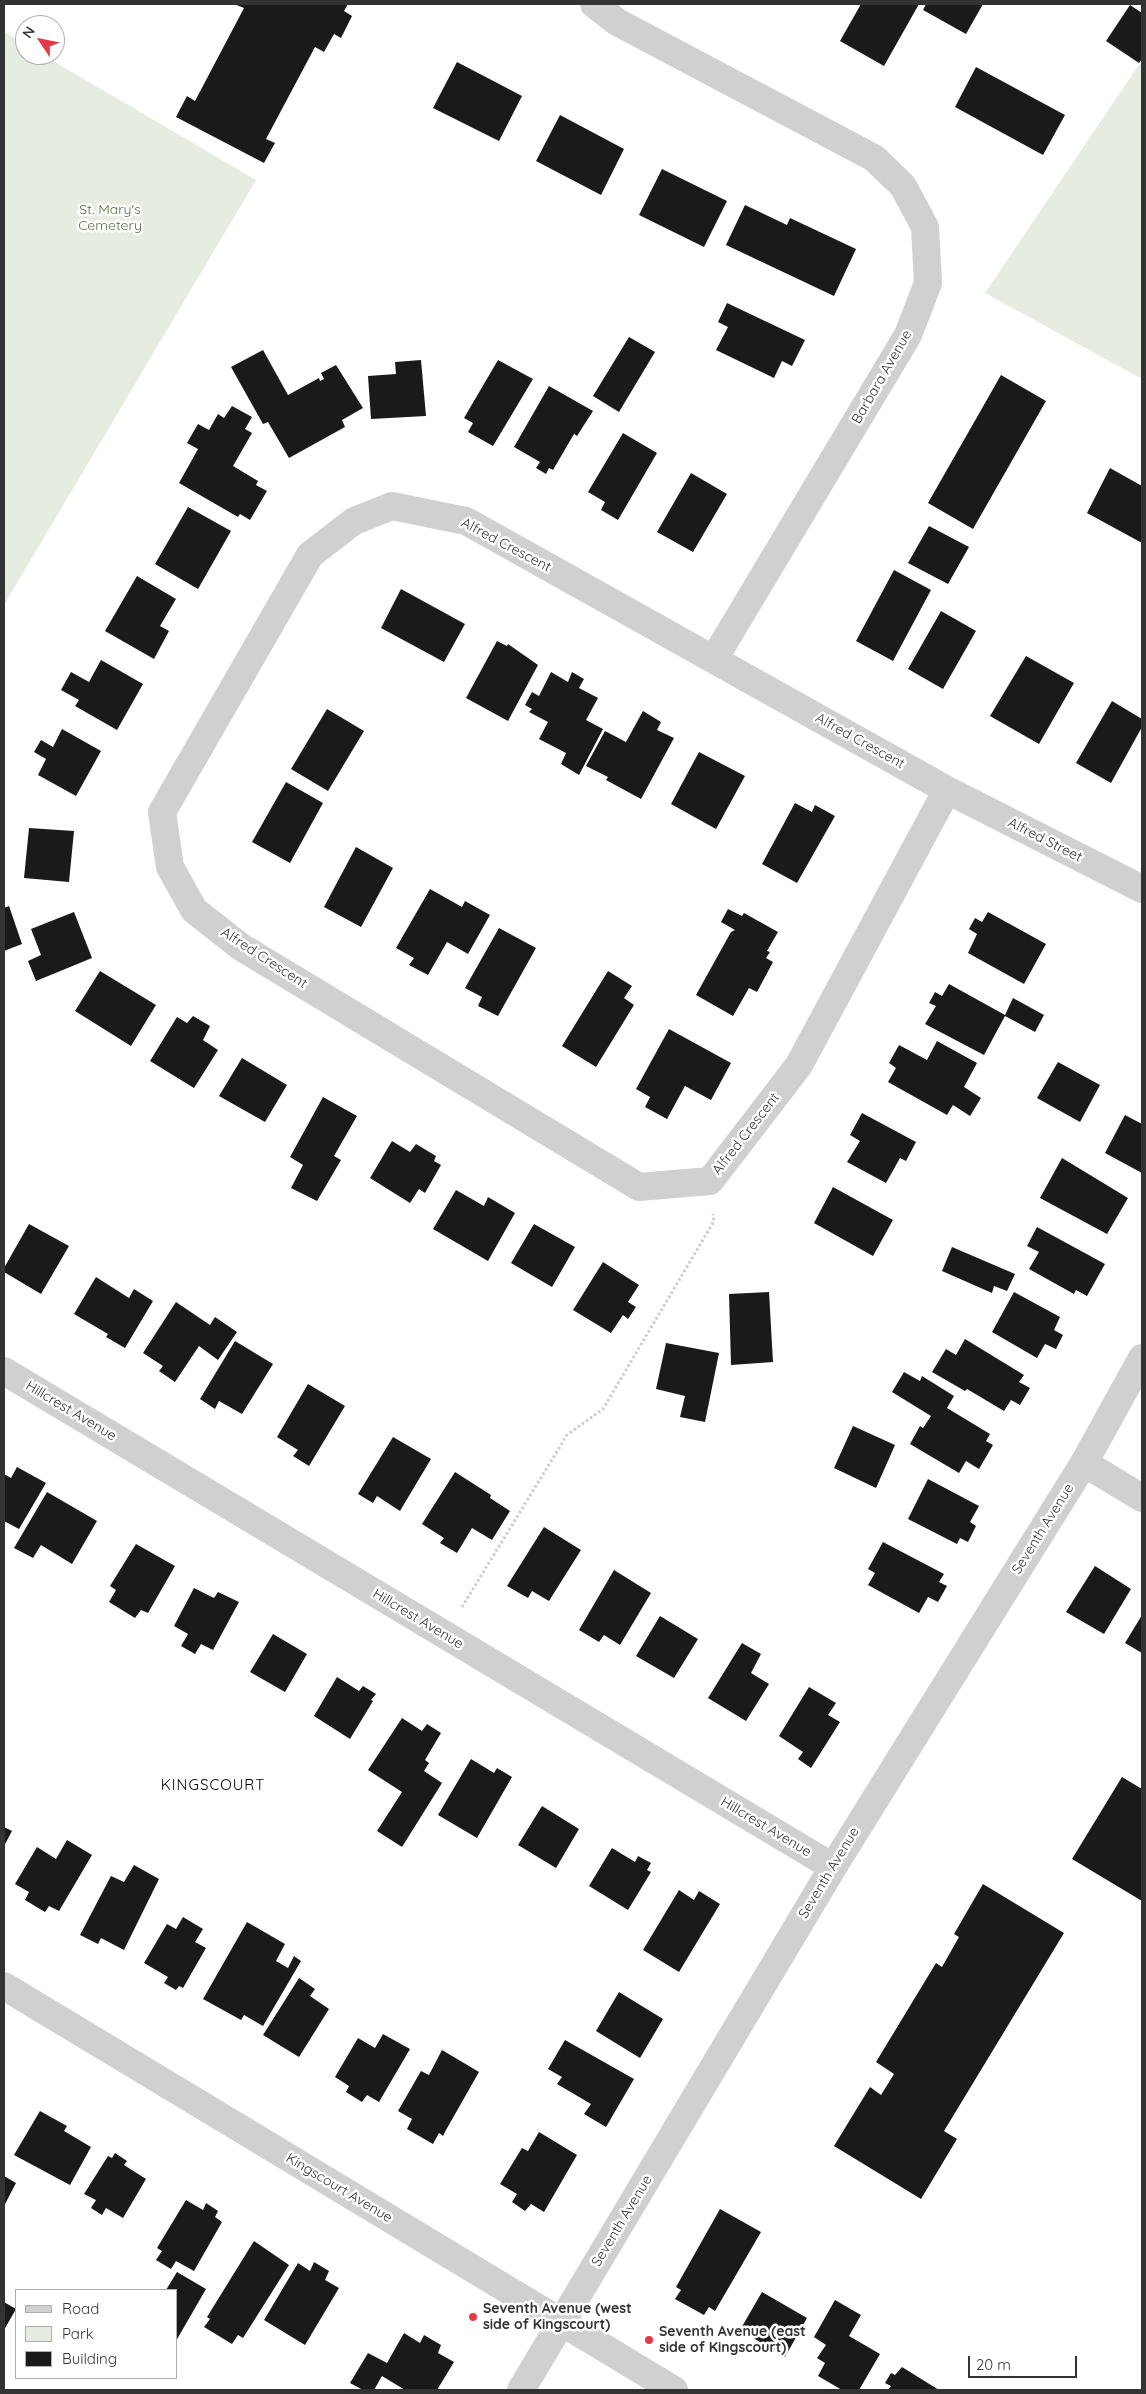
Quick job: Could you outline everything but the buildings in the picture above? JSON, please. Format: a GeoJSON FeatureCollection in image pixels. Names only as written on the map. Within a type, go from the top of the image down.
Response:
{"type":"FeatureCollection","features":[{"type":"Feature","properties":{"kind":"street","name":"Barbara Avenue"},"geometry":{"type":"LineString","coordinates":[[594,4],[617,22],[874,158],[903,186],[925,227],[928,283],[908,334],[714,659]]}},
{"type":"Feature","properties":{"kind":"street","name":"Alfred Crescent"},"geometry":{"type":"LineString","coordinates":[[392,506],[466,521],[714,659],[947,790],[799,1064],[710,1182],[638,1187],[242,947],[194,910],[170,867],[162,812],[310,555],[354,521],[392,506]]}},
{"type":"Feature","properties":{"kind":"street","name":"Alfred Street"},"geometry":{"type":"LineString","coordinates":[[947,790],[1142,889]]}},
{"type":"Feature","properties":{"kind":"street","name":"Seventh Avenue"},"geometry":{"type":"LineString","coordinates":[[521,2390],[833,1867],[1084,1463],[1142,1358]]}},
{"type":"Feature","properties":{"kind":"street","name":"Hillcrest Avenue"},"geometry":{"type":"LineString","coordinates":[[4,1371],[833,1867]]}},
{"type":"Feature","properties":{"kind":"street"},"geometry":{"type":"LineString","coordinates":[[1084,1463],[1142,1498]]}},
{"type":"Feature","properties":{"kind":"street","name":"Kingscourt Avenue"},"geometry":{"type":"LineString","coordinates":[[4,1986],[674,2390]]}},
{"type":"Feature","properties":{"kind":"path"},"geometry":{"type":"LineString","coordinates":[[444,1635],[567,1435],[603,1409],[714,1221],[710,1182]]}},
{"type":"Feature","properties":{"kind":"green space","name":"St. Mary's Cemetery"},"geometry":{"type":"Polygon","coordinates":[[[4,32],[15,38],[15,65],[60,65],[256,180],[4,605],[4,32]]]}},
{"type":"Feature","properties":{"kind":"green space"},"geometry":{"type":"Polygon","coordinates":[[[1140,63],[1142,65],[1142,379],[985,293],[1140,63]]]}},
{"type":"Feature","properties":{"kind":"place","name":"Seventh Avenue (west side of Kingscourt)"},"geometry":{"type":"Point","coordinates":[473,2317]}},
{"type":"Feature","properties":{"kind":"place","name":"Seventh Avenue (east side of Kingscourt)"},"geometry":{"type":"Point","coordinates":[649,2340]}},
{"type":"Feature","properties":{"kind":"district","name":"KINGSCOURT"},"geometry":{"type":"Point","coordinates":[213,1785]}}]}
